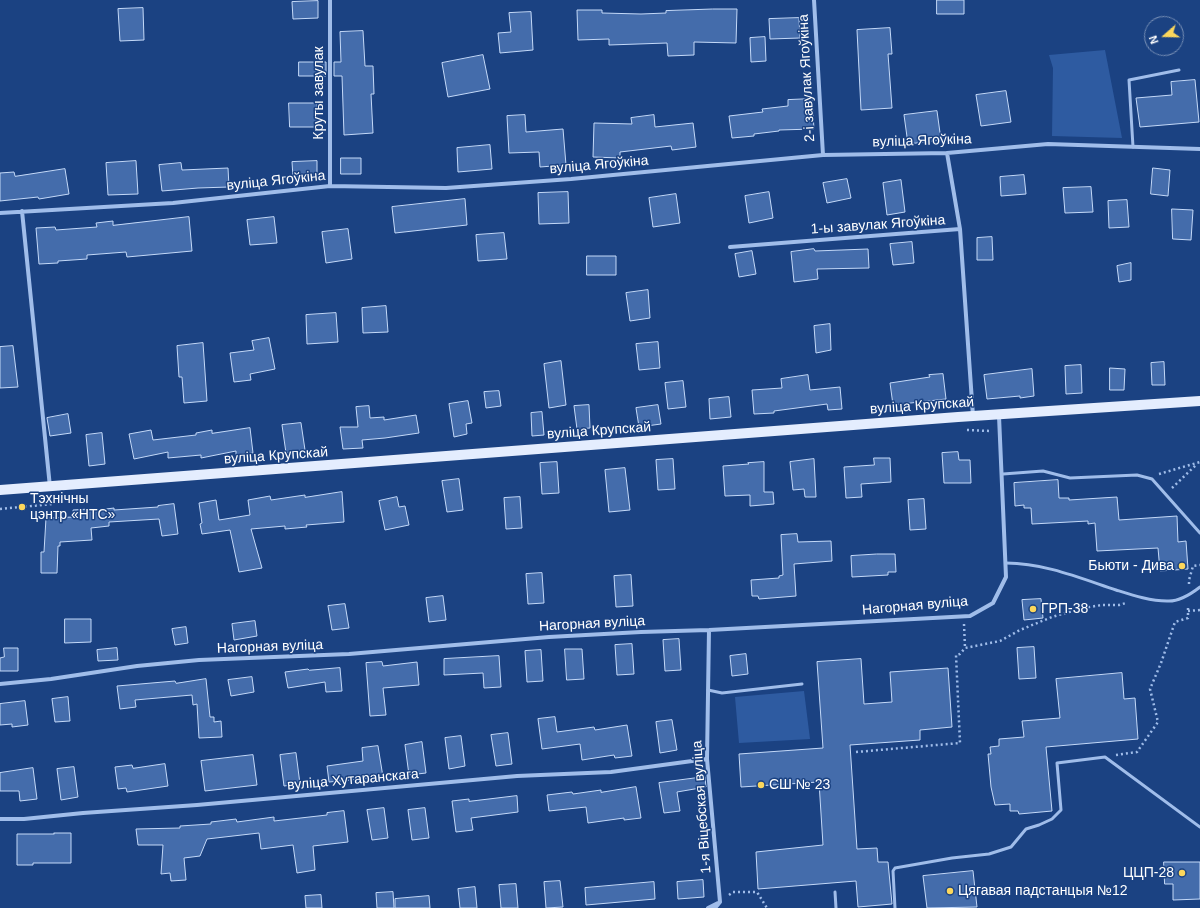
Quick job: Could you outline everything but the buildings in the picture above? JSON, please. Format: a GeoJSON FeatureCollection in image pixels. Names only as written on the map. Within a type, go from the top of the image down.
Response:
{"type":"FeatureCollection","features":[{"type":"Feature","properties":{"kind":"main road","name":"вуліца Крупскай"},"geometry":{"type":"LineString","coordinates":[[0,490],[999,414],[1200,401]]}},
{"type":"Feature","properties":{"kind":"street","name":"Круты завулак"},"geometry":{"type":"LineString","coordinates":[[330,0],[330,186]]}},
{"type":"Feature","properties":{"kind":"street","name":"2-і завулак Ягоўкіна"},"geometry":{"type":"LineString","coordinates":[[814,0],[823,155]]}},
{"type":"Feature","properties":{"kind":"street","name":"вуліца Ягоўкіна"},"geometry":{"type":"LineString","coordinates":[[0,213],[173,203],[330,186],[446,188],[571,179],[823,155],[947,153],[1048,144],[1200,149]]}},
{"type":"Feature","properties":{"kind":"street"},"geometry":{"type":"LineString","coordinates":[[947,153],[960,229]]}},
{"type":"Feature","properties":{"kind":"street"},"geometry":{"type":"LineString","coordinates":[[22,211],[50,487]]}},
{"type":"Feature","properties":{"kind":"street","name":"1-ы завулак Ягоўкіна"},"geometry":{"type":"LineString","coordinates":[[730,247],[960,229],[973,416]]}},
{"type":"Feature","properties":{"kind":"street","name":"Нагорная вуліца"},"geometry":{"type":"LineString","coordinates":[[0,684],[51,679],[137,666],[199,660],[349,654],[549,637],[970,616],[993,603],[1006,577],[1003,474],[999,414]]}},
{"type":"Feature","properties":{"kind":"street","name":"1-я Віцебская вуліца"},"geometry":{"type":"LineString","coordinates":[[709,630],[707,759],[720,902]]}},
{"type":"Feature","properties":{"kind":"street","name":"вуліца Хутаранскага"},"geometry":{"type":"LineString","coordinates":[[0,819],[24,819],[205,804],[517,776],[611,772],[707,759]]}},
{"type":"Feature","properties":{"kind":"street"},"geometry":{"type":"LineString","coordinates":[[708,908],[720,902]]}},
{"type":"Feature","properties":{"kind":"street"},"geometry":{"type":"LineString","coordinates":[[715,908],[720,902]]}},
{"type":"Feature","properties":{"kind":"lane"},"geometry":{"type":"LineString","coordinates":[[1133,147],[1129,80],[1180,70]]}},
{"type":"Feature","properties":{"kind":"lane"},"geometry":{"type":"LineString","coordinates":[[1003,474],[1043,470],[1070,478],[1137,475],[1152,479],[1200,533]]}},
{"type":"Feature","properties":{"kind":"lane"},"geometry":{"type":"LineString","coordinates":[[1006,563],[1018,563],[1045,567],[1143,598],[1168,602],[1190,595],[1200,587]]}},
{"type":"Feature","properties":{"kind":"lane"},"geometry":{"type":"LineString","coordinates":[[708,690],[722,693],[802,684]]}},
{"type":"Feature","properties":{"kind":"lane"},"geometry":{"type":"LineString","coordinates":[[895,908],[893,871],[895,868],[952,858],[989,854],[1011,847],[1026,829],[1052,819],[1061,810],[1057,763],[1105,756],[1200,826]]}},
{"type":"Feature","properties":{"kind":"lane"},"geometry":{"type":"LineString","coordinates":[[835,892],[836,908]]}},
{"type":"Feature","properties":{"kind":"path"},"geometry":{"type":"LineString","coordinates":[[966,430],[999,431]]}},
{"type":"Feature","properties":{"kind":"path"},"geometry":{"type":"LineString","coordinates":[[1152,479],[1161,472],[1199,461]]}},
{"type":"Feature","properties":{"kind":"path"},"geometry":{"type":"LineString","coordinates":[[1165,494],[1199,461]]}},
{"type":"Feature","properties":{"kind":"path"},"geometry":{"type":"LineString","coordinates":[[0,509],[52,504]]}},
{"type":"Feature","properties":{"kind":"path"},"geometry":{"type":"LineString","coordinates":[[856,752],[960,743],[956,655],[960,654],[966,648],[1000,641],[1038,622],[1066,612],[1102,605],[1119,605],[1143,598]]}},
{"type":"Feature","properties":{"kind":"path"},"geometry":{"type":"LineString","coordinates":[[1188,612],[1200,610]]}},
{"type":"Feature","properties":{"kind":"path"},"geometry":{"type":"LineString","coordinates":[[964,616],[966,648]]}},
{"type":"Feature","properties":{"kind":"path"},"geometry":{"type":"LineString","coordinates":[[1105,756],[1137,752],[1158,722],[1150,689],[1161,663],[1175,622],[1188,618]]}},
{"type":"Feature","properties":{"kind":"path"},"geometry":{"type":"LineString","coordinates":[[720,902],[733,892],[757,892],[767,908]]}},
{"type":"Feature","properties":{"kind":"shaded area"},"geometry":{"type":"Polygon","coordinates":[[[1105,50],[1122,138],[1052,136],[1053,68],[1049,55],[1105,50]]]}},
{"type":"Feature","properties":{"kind":"shaded area"},"geometry":{"type":"Polygon","coordinates":[[[804,691],[810,739],[739,743],[735,697],[804,691]]]}},
{"type":"Feature","properties":{"kind":"place","name":"Тэхнічны цэнтр «НТС»"},"geometry":{"type":"Point","coordinates":[22,507]}},
{"type":"Feature","properties":{"kind":"place","name":"Бьюти - Дива"},"geometry":{"type":"Point","coordinates":[1182,566]}},
{"type":"Feature","properties":{"kind":"place","name":"ГРП-38"},"geometry":{"type":"Point","coordinates":[1033,609]}},
{"type":"Feature","properties":{"kind":"place","name":"СШ № 23"},"geometry":{"type":"Point","coordinates":[761,785]}},
{"type":"Feature","properties":{"kind":"place","name":"ЦЦП-28"},"geometry":{"type":"Point","coordinates":[1182,873]}},
{"type":"Feature","properties":{"kind":"place","name":"Цягавая падстанцыя №12"},"geometry":{"type":"Point","coordinates":[950,891]}}]}
